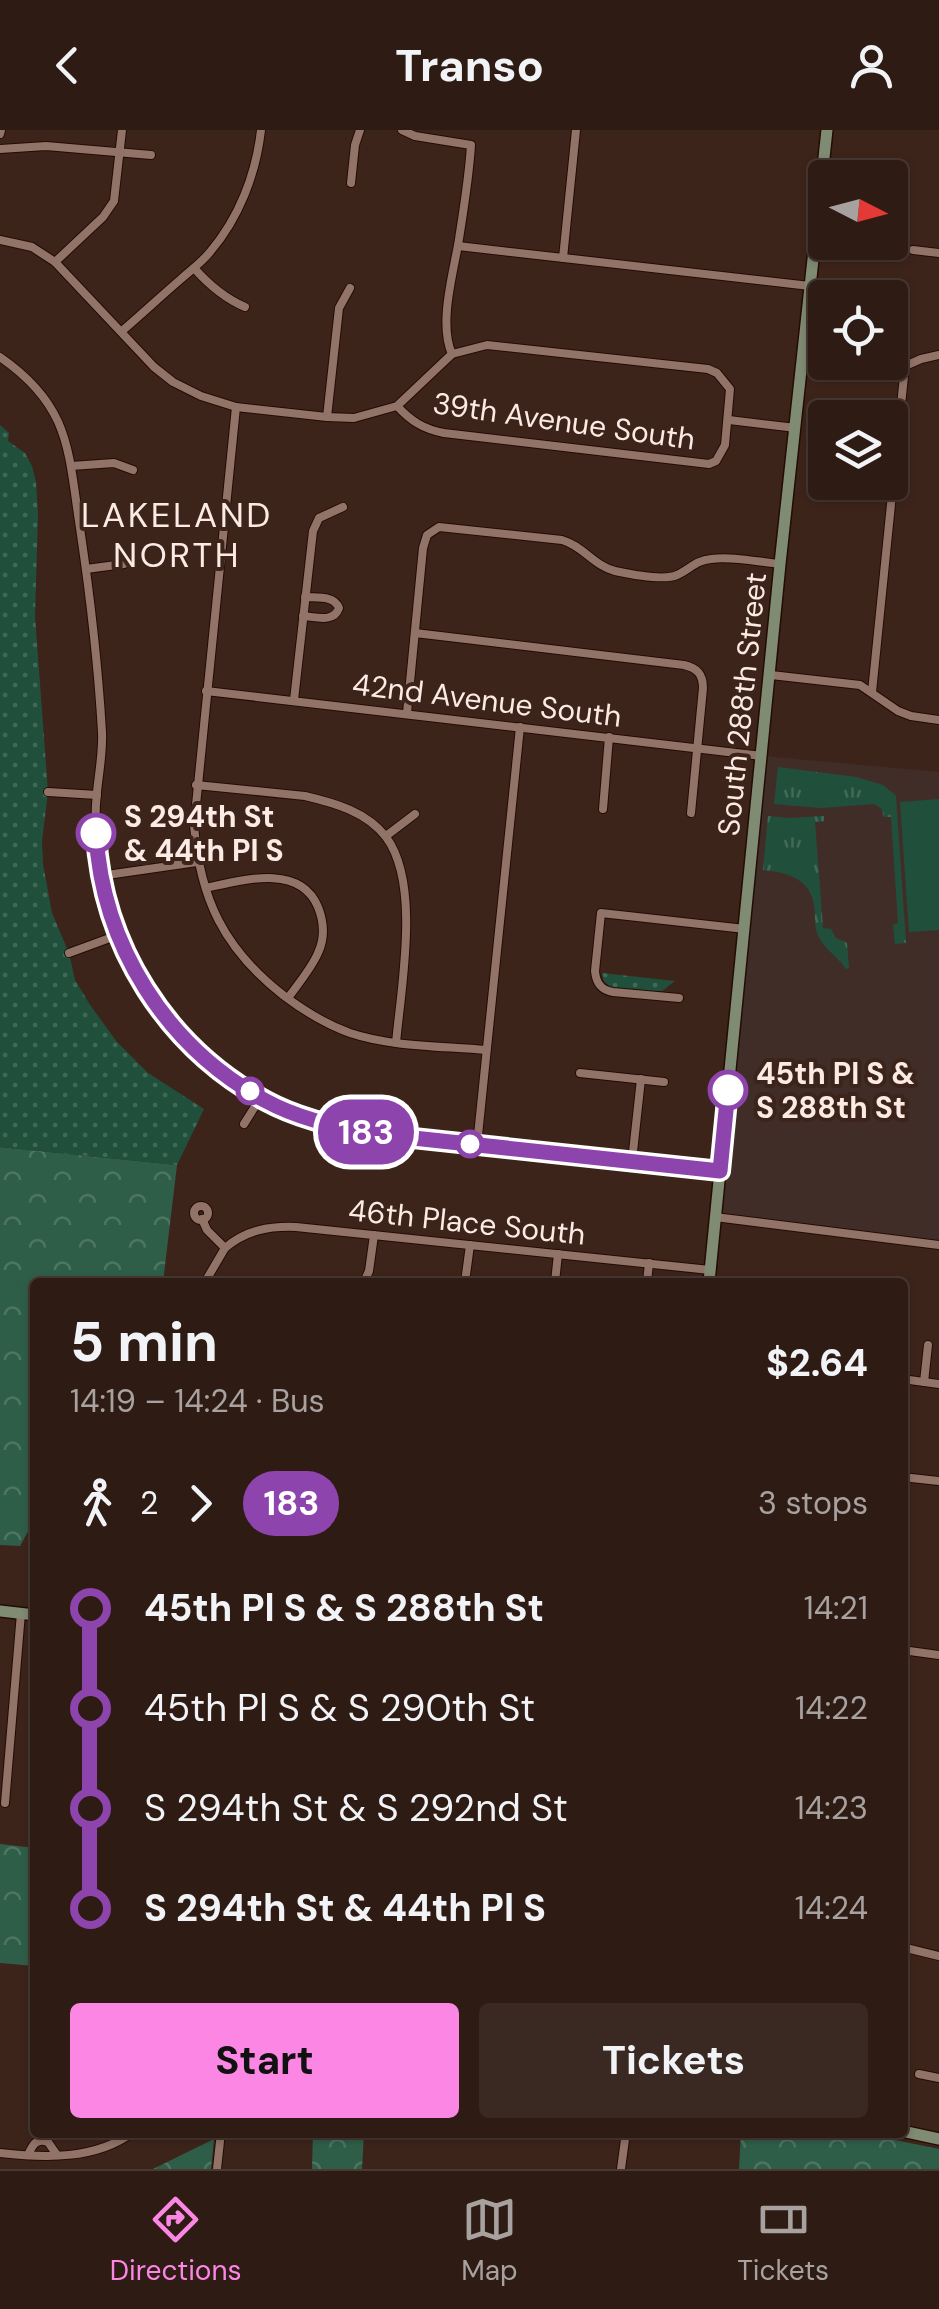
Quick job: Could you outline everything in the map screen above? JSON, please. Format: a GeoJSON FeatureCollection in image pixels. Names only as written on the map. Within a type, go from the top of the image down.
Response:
{"type":"FeatureCollection","features":[{"type":"Feature","properties":{"kind":"main road","name":"South 288th Street"},"geometry":{"type":"LineString","coordinates":[[824,160],[826,130]]}},
{"type":"Feature","properties":{"kind":"main road","name":"South 288th Street"},"geometry":{"type":"LineString","coordinates":[[709,1276],[808,306]]}},
{"type":"Feature","properties":{"kind":"main road"},"geometry":{"type":"LineString","coordinates":[[0,1611],[30,1614]]}},
{"type":"Feature","properties":{"kind":"main road"},"geometry":{"type":"LineString","coordinates":[[908,2132],[939,2139]]}},
{"type":"Feature","properties":{"kind":"street"},"geometry":{"type":"LineString","coordinates":[[0,240],[32,247],[55,262],[109,210],[116,189],[122,130]]}},
{"type":"Feature","properties":{"kind":"street"},"geometry":{"type":"LineString","coordinates":[[122,332],[209,254],[241,204],[258,156],[261,130]]}},
{"type":"Feature","properties":{"kind":"street"},"geometry":{"type":"LineString","coordinates":[[351,183],[360,130]]}},
{"type":"Feature","properties":{"kind":"street"},"geometry":{"type":"LineString","coordinates":[[402,130],[415,136],[471,145],[446,330],[452,354]]}},
{"type":"Feature","properties":{"kind":"street"},"geometry":{"type":"LineString","coordinates":[[563,258],[576,130]]}},
{"type":"Feature","properties":{"kind":"street"},"geometry":{"type":"LineString","coordinates":[[0,148],[46,146],[151,155]]}},
{"type":"Feature","properties":{"kind":"street"},"geometry":{"type":"LineString","coordinates":[[458,246],[808,286]]}},
{"type":"Feature","properties":{"kind":"street"},"geometry":{"type":"LineString","coordinates":[[913,250],[939,253]]}},
{"type":"Feature","properties":{"kind":"street","name":"39th Avenue South"},"geometry":{"type":"LineString","coordinates":[[55,262],[173,382],[236,408],[354,418],[397,406],[409,420],[444,433],[703,463],[716,461],[725,445],[729,420]]}},
{"type":"Feature","properties":{"kind":"street"},"geometry":{"type":"LineString","coordinates":[[194,268],[212,287],[245,307]]}},
{"type":"Feature","properties":{"kind":"street"},"geometry":{"type":"LineString","coordinates":[[327,417],[339,308],[350,288]]}},
{"type":"Feature","properties":{"kind":"street"},"geometry":{"type":"LineString","coordinates":[[397,406],[452,354],[487,345],[716,372],[730,390],[729,420],[796,428]]}},
{"type":"Feature","properties":{"kind":"street"},"geometry":{"type":"LineString","coordinates":[[908,365],[939,355]]}},
{"type":"Feature","properties":{"kind":"street"},"geometry":{"type":"LineString","coordinates":[[0,370],[3,360],[33,385],[62,428],[86,569],[102,734],[96,824],[100,876],[107,907],[140,983],[166,1018],[198,1052],[263,1099],[343,1128],[720,1171]]}},
{"type":"Feature","properties":{"kind":"street"},"geometry":{"type":"LineString","coordinates":[[802,366],[808,367]]}},
{"type":"Feature","properties":{"kind":"street"},"geometry":{"type":"LineString","coordinates":[[872,692],[904,380]]}},
{"type":"Feature","properties":{"kind":"street"},"geometry":{"type":"LineString","coordinates":[[236,408],[194,825],[197,862],[216,919],[256,974],[316,1018],[352,1034],[396,1043],[486,1050]]}},
{"type":"Feature","properties":{"kind":"street"},"geometry":{"type":"LineString","coordinates":[[70,466],[114,463],[133,470]]}},
{"type":"Feature","properties":{"kind":"street"},"geometry":{"type":"LineString","coordinates":[[294,700],[315,524],[325,514],[343,507]]}},
{"type":"Feature","properties":{"kind":"street"},"geometry":{"type":"LineString","coordinates":[[406,713],[422,548],[432,530],[450,526],[562,540],[608,570],[657,577],[677,575],[713,558],[780,564]]}},
{"type":"Feature","properties":{"kind":"street"},"geometry":{"type":"LineString","coordinates":[[86,569],[124,564]]}},
{"type":"Feature","properties":{"kind":"street"},"geometry":{"type":"LineString","coordinates":[[303,616],[331,618],[339,608],[334,600],[305,597]]}},
{"type":"Feature","properties":{"kind":"street"},"geometry":{"type":"LineString","coordinates":[[415,633],[684,665],[700,673],[703,688],[691,813]]}},
{"type":"Feature","properties":{"kind":"street"},"geometry":{"type":"LineString","coordinates":[[771,675],[852,684],[872,692],[898,711],[939,720]]}},
{"type":"Feature","properties":{"kind":"street","name":"42nd Avenue South"},"geometry":{"type":"LineString","coordinates":[[206,690],[762,756]]}},
{"type":"Feature","properties":{"kind":"street"},"geometry":{"type":"LineString","coordinates":[[477,1145],[520,727]]}},
{"type":"Feature","properties":{"kind":"street"},"geometry":{"type":"LineString","coordinates":[[603,809],[609,737]]}},
{"type":"Feature","properties":{"kind":"street"},"geometry":{"type":"LineString","coordinates":[[196,785],[321,800],[351,810],[386,836],[406,898],[396,1043]]}},
{"type":"Feature","properties":{"kind":"street"},"geometry":{"type":"LineString","coordinates":[[48,792],[97,795]]}},
{"type":"Feature","properties":{"kind":"street"},"geometry":{"type":"LineString","coordinates":[[386,836],[415,814]]}},
{"type":"Feature","properties":{"kind":"street"},"geometry":{"type":"LineString","coordinates":[[100,876],[197,862]]}},
{"type":"Feature","properties":{"kind":"street"},"geometry":{"type":"LineString","coordinates":[[206,888],[244,879],[281,878],[307,890],[315,900],[323,929],[319,952],[288,998]]}},
{"type":"Feature","properties":{"kind":"street"},"geometry":{"type":"LineString","coordinates":[[679,998],[605,990],[596,971],[601,913],[745,928]]}},
{"type":"Feature","properties":{"kind":"street"},"geometry":{"type":"LineString","coordinates":[[69,953],[118,935]]}},
{"type":"Feature","properties":{"kind":"street"},"geometry":{"type":"LineString","coordinates":[[580,1073],[664,1082]]}},
{"type":"Feature","properties":{"kind":"street"},"geometry":{"type":"LineString","coordinates":[[632,1161],[640,1080]]}},
{"type":"Feature","properties":{"kind":"street"},"geometry":{"type":"LineString","coordinates":[[244,1124],[263,1099]]}},
{"type":"Feature","properties":{"kind":"street"},"geometry":{"type":"LineString","coordinates":[[715,1217],[939,1245]]}},
{"type":"Feature","properties":{"kind":"street"},"geometry":{"type":"LineString","coordinates":[[202,1219],[224,1248],[206,1278]]}},
{"type":"Feature","properties":{"kind":"street","name":"46th Place South"},"geometry":{"type":"LineString","coordinates":[[224,1248],[244,1235],[268,1228],[296,1227],[649,1263],[709,1276]]}},
{"type":"Feature","properties":{"kind":"street"},"geometry":{"type":"LineString","coordinates":[[366,1278],[374,1235]]}},
{"type":"Feature","properties":{"kind":"street"},"geometry":{"type":"LineString","coordinates":[[466,1278],[470,1245]]}},
{"type":"Feature","properties":{"kind":"street"},"geometry":{"type":"LineString","coordinates":[[555,1278],[558,1254]]}},
{"type":"Feature","properties":{"kind":"street"},"geometry":{"type":"LineString","coordinates":[[647,1278],[649,1263]]}},
{"type":"Feature","properties":{"kind":"street"},"geometry":{"type":"LineString","coordinates":[[924,1382],[928,1345]]}},
{"type":"Feature","properties":{"kind":"street"},"geometry":{"type":"LineString","coordinates":[[908,1381],[939,1384]]}},
{"type":"Feature","properties":{"kind":"street"},"geometry":{"type":"LineString","coordinates":[[908,1478],[939,1482]]}},
{"type":"Feature","properties":{"kind":"street"},"geometry":{"type":"LineString","coordinates":[[5,1803],[21,1613]]}},
{"type":"Feature","properties":{"kind":"street"},"geometry":{"type":"LineString","coordinates":[[908,1651],[939,1654]]}},
{"type":"Feature","properties":{"kind":"street"},"geometry":{"type":"LineString","coordinates":[[908,1949],[939,1956]]}},
{"type":"Feature","properties":{"kind":"street"},"geometry":{"type":"LineString","coordinates":[[919,2074],[939,2078]]}},
{"type":"Feature","properties":{"kind":"street"},"geometry":{"type":"LineString","coordinates":[[0,2153],[89,2152],[124,2138]]}},
{"type":"Feature","properties":{"kind":"street"},"geometry":{"type":"LineString","coordinates":[[217,2169],[220,2138]]}},
{"type":"Feature","properties":{"kind":"street"},"geometry":{"type":"LineString","coordinates":[[621,2169],[625,2138]]}},
{"type":"Feature","properties":{"kind":"street"},"geometry":{"type":"LineString","coordinates":[[28,2155],[36,2142],[44,2140],[57,2155]]}},
{"type":"Feature","properties":{"kind":"shaded area"},"geometry":{"type":"Polygon","coordinates":[[[762,756],[939,772],[939,1245],[715,1217],[762,756]]]}},
{"type":"Feature","properties":{"kind":"green space"},"geometry":{"type":"Polygon","coordinates":[[[0,425],[9,433],[8,441],[25,453],[36,482],[35,616],[48,792],[42,841],[52,913],[69,953],[75,980],[117,1042],[148,1073],[204,1109],[177,1165],[0,1147],[0,425]]]}},
{"type":"Feature","properties":{"kind":"green space"},"geometry":{"type":"Polygon","coordinates":[[[778,767],[856,777],[883,785],[896,796],[906,943],[895,944],[893,925],[898,923],[891,817],[884,817],[881,808],[874,804],[821,808],[774,804],[778,767]]]}},
{"type":"Feature","properties":{"kind":"green space"},"geometry":{"type":"Polygon","coordinates":[[[939,799],[939,930],[909,932],[900,802],[939,799]]]}},
{"type":"Feature","properties":{"kind":"green space"},"geometry":{"type":"Polygon","coordinates":[[[768,816],[824,816],[824,821],[815,822],[823,928],[831,929],[836,938],[847,943],[849,968],[818,934],[813,900],[806,886],[786,874],[763,870],[768,816]]]}},
{"type":"Feature","properties":{"kind":"green space"},"geometry":{"type":"Polygon","coordinates":[[[602,973],[675,981],[656,992],[610,987],[602,973]]]}},
{"type":"Feature","properties":{"kind":"green space"},"geometry":{"type":"Polygon","coordinates":[[[0,1147],[177,1165],[163,1278],[30,1278],[30,1528],[20,1546],[0,1545],[0,1147]]]}},
{"type":"Feature","properties":{"kind":"green space"},"geometry":{"type":"Polygon","coordinates":[[[0,1844],[30,1847],[30,1966],[0,1963],[0,1844]]]}},
{"type":"Feature","properties":{"kind":"green space"},"geometry":{"type":"Polygon","coordinates":[[[313,2138],[364,2138],[362,2169],[312,2169],[313,2138]]]}},
{"type":"Feature","properties":{"kind":"green space"},"geometry":{"type":"Polygon","coordinates":[[[741,2138],[885,2138],[939,2149],[939,2169],[739,2169],[741,2138]]]}},
{"type":"Feature","properties":{"kind":"green space"},"geometry":{"type":"Polygon","coordinates":[[[214,2139],[211,2169],[153,2169],[214,2139]]]}},
{"type":"Feature","properties":{"kind":"bus line","name":"183"},"geometry":{"type":"LineString","coordinates":[[96,833],[107,907],[140,983],[198,1052],[233,1080],[280,1107],[343,1128],[376,1134],[720,1171],[728,1090]]}},
{"type":"Feature","properties":{"kind":"place","name":"S 294th St & 44th Pl S"},"geometry":{"type":"Point","coordinates":[96,833]}},
{"type":"Feature","properties":{"kind":"place","name":"45th Pl S & S 288th St"},"geometry":{"type":"Point","coordinates":[728,1090]}},
{"type":"Feature","properties":{"kind":"district","name":"LAKELAND NORTH"},"geometry":{"type":"Point","coordinates":[177,535]}}]}
